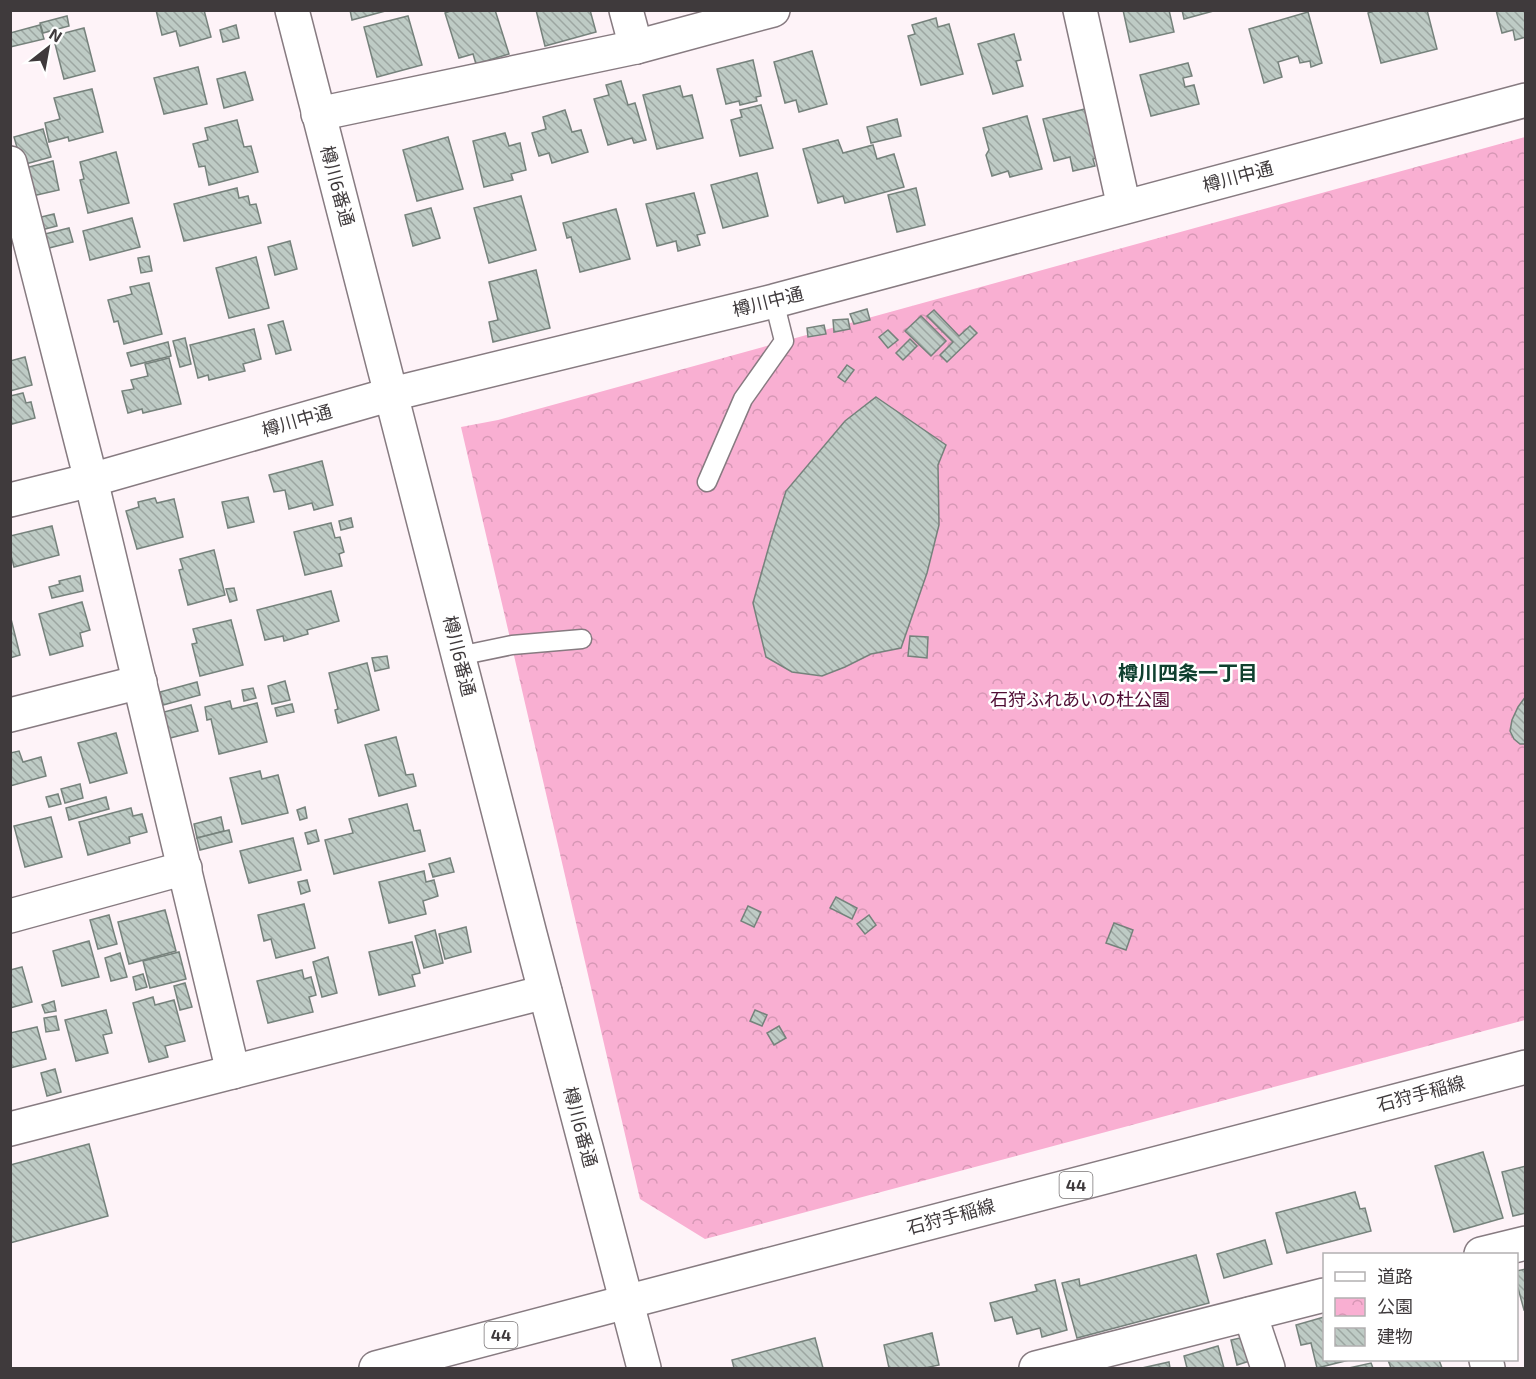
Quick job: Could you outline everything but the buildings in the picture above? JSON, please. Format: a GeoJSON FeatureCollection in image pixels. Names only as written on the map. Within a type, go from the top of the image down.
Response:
{"type":"FeatureCollection","features":[{"type":"Feature","properties":{"kind":"street","name":"樽川6番通"},"geometry":{"type":"LineString","coordinates":[[292,10],[644,1368]]}},
{"type":"Feature","properties":{"kind":"street"},"geometry":{"type":"LineString","coordinates":[[626,10],[636,47]]}},
{"type":"Feature","properties":{"kind":"street"},"geometry":{"type":"LineString","coordinates":[[318,114],[636,47],[773,10]]}},
{"type":"Feature","properties":{"kind":"street"},"geometry":{"type":"LineString","coordinates":[[1080,10],[1124,207]]}},
{"type":"Feature","properties":{"kind":"street","name":"樽川中通"},"geometry":{"type":"LineString","coordinates":[[10,500],[91,480],[392,394],[774,301],[1526,100]]}},
{"type":"Feature","properties":{"kind":"street"},"geometry":{"type":"LineString","coordinates":[[10,163],[20,242],[91,480],[233,1072]]}},
{"type":"Feature","properties":{"kind":"street"},"geometry":{"type":"LineString","coordinates":[[10,715],[140,682]]}},
{"type":"Feature","properties":{"kind":"street"},"geometry":{"type":"LineString","coordinates":[[10,916],[185,868]]}},
{"type":"Feature","properties":{"kind":"street"},"geometry":{"type":"LineString","coordinates":[[10,1129],[545,992]]}},
{"type":"Feature","properties":{"kind":"street","name":"石狩手稲線"},"geometry":{"type":"LineString","coordinates":[[376,1368],[1526,1067]]}},
{"type":"Feature","properties":{"kind":"street"},"geometry":{"type":"LineString","coordinates":[[1485,1253],[1526,1243]]}},
{"type":"Feature","properties":{"kind":"street"},"geometry":{"type":"LineString","coordinates":[[1036,1368],[1071,1364],[1323,1294]]}},
{"type":"Feature","properties":{"kind":"street"},"geometry":{"type":"LineString","coordinates":[[1250,1314],[1268,1368]]}},
{"type":"Feature","properties":{"kind":"lane"},"geometry":{"type":"LineString","coordinates":[[707,482],[743,399],[784,341],[774,301]]}},
{"type":"Feature","properties":{"kind":"lane"},"geometry":{"type":"LineString","coordinates":[[459,656],[512,645],[582,639]]}},
{"type":"Feature","properties":{"kind":"green space","name":"石狩ふれあいの杜公園"},"geometry":{"type":"Polygon","coordinates":[[[1525,137],[1525,1020],[705,1239],[640,1199],[461,427],[498,420],[1525,137]]]}},
{"type":"Feature","properties":{"kind":"district","name":"樽川四条一丁目"},"geometry":{"type":"Point","coordinates":[1188,673]}}]}
